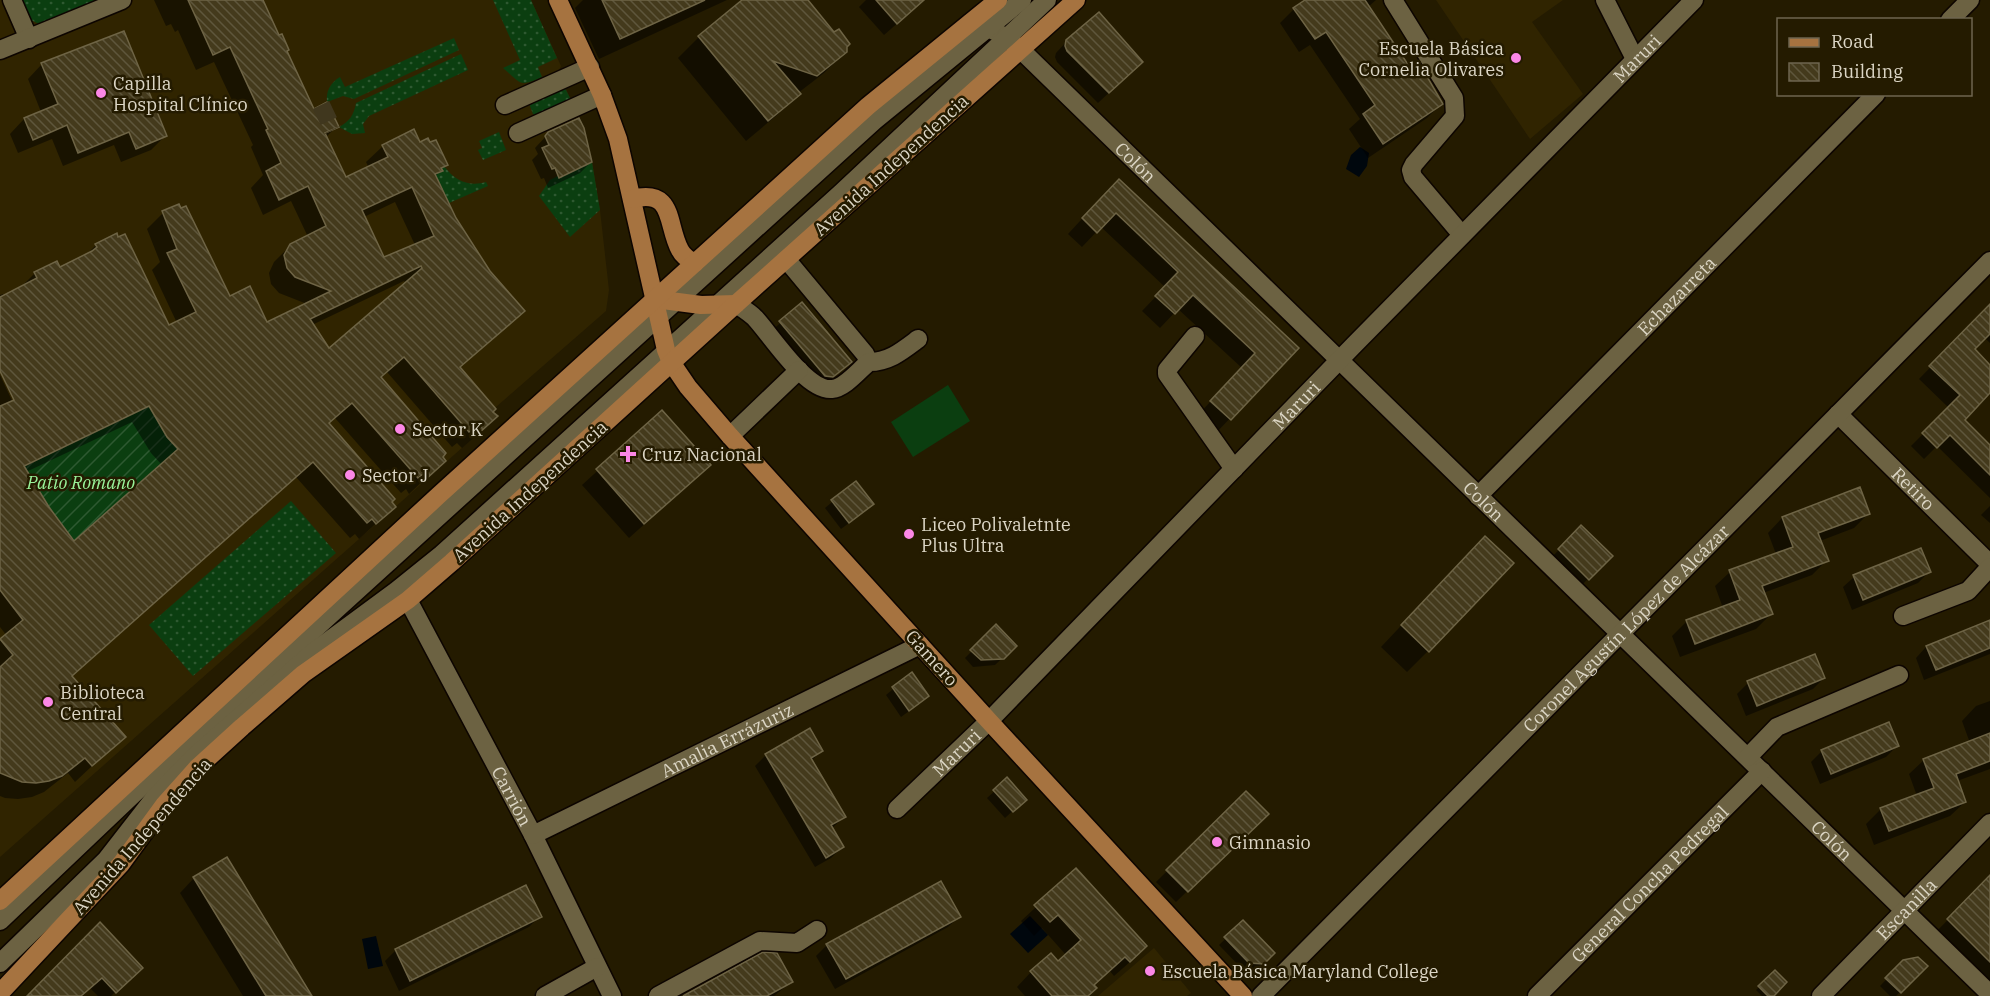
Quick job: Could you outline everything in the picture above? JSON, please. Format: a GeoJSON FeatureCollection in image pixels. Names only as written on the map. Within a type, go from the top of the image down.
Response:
{"type":"FeatureCollection","features":[{"type":"Feature","properties":{"kind":"main road","name":"Gamero"},"geometry":{"type":"LineString","coordinates":[[558,0],[590,67],[618,139],[669,356],[688,387],[989,721],[1243,996]]}},
{"type":"Feature","properties":{"kind":"main road"},"geometry":{"type":"LineString","coordinates":[[0,902],[386,544],[694,263],[868,106],[998,0]]}},
{"type":"Feature","properties":{"kind":"main road","name":"Avenida Independencia"},"geometry":{"type":"LineString","coordinates":[[0,993],[98,889],[126,857],[164,805],[197,768],[303,674],[408,600],[502,518],[669,356],[736,304],[786,259],[1014,43],[1076,0]]}},
{"type":"Feature","properties":{"kind":"main road"},"geometry":{"type":"LineString","coordinates":[[632,199],[650,197],[661,201],[667,211],[680,250],[694,263]]}},
{"type":"Feature","properties":{"kind":"main road"},"geometry":{"type":"LineString","coordinates":[[655,299],[716,305],[736,304]]}},
{"type":"Feature","properties":{"kind":"street"},"geometry":{"type":"LineString","coordinates":[[12,0],[29,39]]}},
{"type":"Feature","properties":{"kind":"street"},"geometry":{"type":"LineString","coordinates":[[0,50],[122,0]]}},
{"type":"Feature","properties":{"kind":"street"},"geometry":{"type":"LineString","coordinates":[[0,921],[141,787],[874,121],[1022,0]]}},
{"type":"Feature","properties":{"kind":"street"},"geometry":{"type":"LineString","coordinates":[[0,963],[106,860],[155,797],[197,754],[312,652],[396,591],[442,554],[669,356],[716,305],[1014,43],[1022,24],[1047,0]]}},
{"type":"Feature","properties":{"kind":"street"},"geometry":{"type":"LineString","coordinates":[[1393,0],[1454,98],[1455,116],[1411,170],[1413,177],[1462,235]]}},
{"type":"Feature","properties":{"kind":"street"},"geometry":{"type":"LineString","coordinates":[[1605,0],[1635,59]]}},
{"type":"Feature","properties":{"kind":"street","name":"Maruri"},"geometry":{"type":"LineString","coordinates":[[897,808],[989,721],[1694,0]]}},
{"type":"Feature","properties":{"kind":"street"},"geometry":{"type":"LineString","coordinates":[[1952,18],[1970,0]]}},
{"type":"Feature","properties":{"kind":"street","name":"Colón"},"geometry":{"type":"LineString","coordinates":[[970,23],[989,27],[1014,43],[1990,994]]}},
{"type":"Feature","properties":{"kind":"street"},"geometry":{"type":"LineString","coordinates":[[505,105],[590,67]]}},
{"type":"Feature","properties":{"kind":"street"},"geometry":{"type":"LineString","coordinates":[[518,133],[602,95]]}},
{"type":"Feature","properties":{"kind":"street","name":"Echazarreta"},"geometry":{"type":"LineString","coordinates":[[1478,496],[1874,96]]}},
{"type":"Feature","properties":{"kind":"street"},"geometry":{"type":"LineString","coordinates":[[786,259],[865,354],[869,362]]}},
{"type":"Feature","properties":{"kind":"street","name":"Coronel Agustín López de Alcázar"},"geometry":{"type":"LineString","coordinates":[[1261,996],[1990,261]]}},
{"type":"Feature","properties":{"kind":"street"},"geometry":{"type":"LineString","coordinates":[[736,304],[753,316],[799,370],[820,388],[833,390],[869,362],[881,362],[896,355],[918,339]]}},
{"type":"Feature","properties":{"kind":"street"},"geometry":{"type":"LineString","coordinates":[[1195,336],[1167,369],[1167,374],[1234,469]]}},
{"type":"Feature","properties":{"kind":"street"},"geometry":{"type":"LineString","coordinates":[[730,436],[799,370]]}},
{"type":"Feature","properties":{"kind":"street","name":"Retiro"},"geometry":{"type":"LineString","coordinates":[[1838,414],[1989,562]]}},
{"type":"Feature","properties":{"kind":"street"},"geometry":{"type":"LineString","coordinates":[[1903,616],[1968,591],[1989,562]]}},
{"type":"Feature","properties":{"kind":"street","name":"Carrión"},"geometry":{"type":"LineString","coordinates":[[408,600],[533,836],[612,996]]}},
{"type":"Feature","properties":{"kind":"street","name":"Amalia Errázuriz"},"geometry":{"type":"LineString","coordinates":[[533,836],[921,645]]}},
{"type":"Feature","properties":{"kind":"street"},"geometry":{"type":"LineString","coordinates":[[1748,757],[1777,727],[1899,675]]}},
{"type":"Feature","properties":{"kind":"street","name":"General Concha Pedregal"},"geometry":{"type":"LineString","coordinates":[[1537,996],[1762,771]]}},
{"type":"Feature","properties":{"kind":"street","name":"Escanilla"},"geometry":{"type":"LineString","coordinates":[[1832,992],[1905,911],[1990,823]]}},
{"type":"Feature","properties":{"kind":"street"},"geometry":{"type":"LineString","coordinates":[[658,996],[760,941],[797,943],[817,930]]}},
{"type":"Feature","properties":{"kind":"street"},"geometry":{"type":"LineString","coordinates":[[545,996],[597,967]]}},
{"type":"Feature","properties":{"kind":"shaded area"},"geometry":{"type":"Polygon","coordinates":[[[0,0],[531,0],[561,66],[558,72],[584,128],[600,210],[609,290],[606,311],[496,407],[494,412],[498,416],[0,857],[0,0]]]}},
{"type":"Feature","properties":{"kind":"shaded area","name":"Escuela Básica Cornelia Olivares"},"geometry":{"type":"Polygon","coordinates":[[[1436,0],[1563,0],[1532,22],[1583,94],[1530,139],[1436,0]]]}},
{"type":"Feature","properties":{"kind":"shaded area"},"geometry":{"type":"Polygon","coordinates":[[[1360,147],[1369,153],[1367,166],[1359,177],[1346,169],[1351,155],[1360,147]]]}},
{"type":"Feature","properties":{"kind":"shaded area"},"geometry":{"type":"Polygon","coordinates":[[[1030,916],[1048,935],[1028,953],[1010,934],[1030,916]]]}},
{"type":"Feature","properties":{"kind":"shaded area"},"geometry":{"type":"Polygon","coordinates":[[[376,936],[383,966],[368,969],[362,939],[376,936]]]}},
{"type":"Feature","properties":{"kind":"shaded area","name":"Escuela Básica Maryland College"},"geometry":{"type":"Polygon","coordinates":[[[1154,948],[1191,993],[1187,996],[1098,996],[1154,948]]]}},
{"type":"Feature","properties":{"kind":"green space"},"geometry":{"type":"Polygon","coordinates":[[[16,0],[109,0],[41,25],[27,18],[16,0]]]}},
{"type":"Feature","properties":{"kind":"green space"},"geometry":{"type":"Polygon","coordinates":[[[493,0],[531,0],[557,58],[538,67],[542,77],[524,83],[503,68],[520,60],[493,0]]]}},
{"type":"Feature","properties":{"kind":"green space"},"geometry":{"type":"Polygon","coordinates":[[[454,38],[459,50],[354,99],[343,96],[327,102],[329,88],[340,77],[345,87],[454,38]]]}},
{"type":"Feature","properties":{"kind":"green space"},"geometry":{"type":"Polygon","coordinates":[[[461,54],[468,70],[369,116],[363,124],[365,133],[352,134],[339,127],[350,118],[356,103],[461,54]]]}},
{"type":"Feature","properties":{"kind":"green space"},"geometry":{"type":"Polygon","coordinates":[[[563,84],[572,102],[537,115],[533,114],[531,101],[563,84]]]}},
{"type":"Feature","properties":{"kind":"green space"},"geometry":{"type":"Polygon","coordinates":[[[499,132],[506,150],[483,160],[478,150],[482,148],[479,141],[499,132]]]}},
{"type":"Feature","properties":{"kind":"green space"},"geometry":{"type":"Polygon","coordinates":[[[592,162],[600,210],[570,237],[539,196],[550,180],[592,162]]]}},
{"type":"Feature","properties":{"kind":"green space"},"geometry":{"type":"Polygon","coordinates":[[[444,166],[453,176],[463,182],[474,184],[486,182],[488,186],[449,203],[435,174],[442,171],[441,168],[444,166]]]}},
{"type":"Feature","properties":{"kind":"green space"},"geometry":{"type":"Polygon","coordinates":[[[948,385],[970,421],[913,457],[891,422],[948,385]]]}},
{"type":"Feature","properties":{"kind":"green space","name":"Patio Romano"},"geometry":{"type":"Polygon","coordinates":[[[149,406],[167,437],[178,449],[74,541],[31,477],[17,470],[149,406]]]}},
{"type":"Feature","properties":{"kind":"green space"},"geometry":{"type":"Polygon","coordinates":[[[291,501],[336,553],[193,676],[149,625],[291,501]]]}},
{"type":"Feature","properties":{"kind":"building"},"geometry":{"type":"Polygon","coordinates":[[[188,0],[263,0],[279,35],[282,34],[289,50],[287,51],[314,109],[327,102],[339,127],[325,133],[346,177],[388,157],[382,145],[414,129],[420,142],[428,138],[430,142],[436,140],[448,165],[441,168],[443,171],[435,174],[456,218],[490,271],[525,311],[460,367],[496,409],[493,412],[498,416],[479,433],[474,428],[469,432],[404,357],[381,377],[446,453],[443,457],[446,461],[426,479],[423,474],[418,478],[352,403],[329,423],[395,499],[392,502],[396,507],[376,524],[372,519],[367,523],[313,462],[72,676],[126,737],[92,766],[85,758],[62,776],[49,781],[22,782],[0,773],[0,667],[13,655],[0,639],[23,620],[0,590],[0,406],[14,400],[0,371],[0,297],[37,278],[34,272],[57,261],[60,267],[92,251],[97,247],[95,244],[117,233],[118,237],[125,234],[169,325],[196,312],[167,253],[177,249],[162,211],[179,204],[181,208],[186,206],[230,296],[250,286],[267,322],[331,291],[295,277],[287,268],[284,255],[290,244],[326,226],[308,186],[279,200],[266,171],[281,163],[266,130],[268,129],[230,47],[213,55],[188,0]],[[412,187],[362,210],[384,257],[434,236],[412,187]],[[421,266],[310,319],[329,348],[422,268],[421,266]],[[149,406],[24,466],[49,507],[74,541],[178,449],[167,437],[149,406]]]}},
{"type":"Feature","properties":{"kind":"building"},"geometry":{"type":"Polygon","coordinates":[[[602,0],[705,0],[620,39],[602,0]]]}},
{"type":"Feature","properties":{"kind":"building"},"geometry":{"type":"Polygon","coordinates":[[[742,0],[808,0],[834,32],[839,29],[850,44],[847,52],[817,76],[773,61],[801,94],[768,121],[698,36],[742,0]]]}},
{"type":"Feature","properties":{"kind":"building"},"geometry":{"type":"Polygon","coordinates":[[[876,0],[924,0],[897,24],[876,0]]]}},
{"type":"Feature","properties":{"kind":"building"},"geometry":{"type":"Polygon","coordinates":[[[1305,0],[1365,0],[1417,78],[1425,73],[1443,104],[1383,144],[1363,114],[1375,105],[1326,32],[1315,39],[1293,8],[1305,0]]]}},
{"type":"Feature","properties":{"kind":"building"},"geometry":{"type":"Polygon","coordinates":[[[1099,12],[1143,62],[1109,93],[1067,51],[1065,46],[1066,40],[1099,12]]]}},
{"type":"Feature","properties":{"kind":"building","name":"Capilla Hospital Clínico"},"geometry":{"type":"Polygon","coordinates":[[[124,31],[167,136],[136,149],[129,132],[78,153],[67,125],[33,140],[24,118],[58,104],[41,63],[124,31]]]}},
{"type":"Feature","properties":{"kind":"building"},"geometry":{"type":"Polygon","coordinates":[[[579,118],[584,128],[592,162],[559,178],[542,148],[549,145],[545,136],[548,132],[579,118]]]}},
{"type":"Feature","properties":{"kind":"building"},"geometry":{"type":"Polygon","coordinates":[[[1119,179],[1299,348],[1231,420],[1210,401],[1255,353],[1193,295],[1175,314],[1155,296],[1178,272],[1116,213],[1097,233],[1082,218],[1119,179]]]}},
{"type":"Feature","properties":{"kind":"building"},"geometry":{"type":"Polygon","coordinates":[[[802,302],[852,362],[833,377],[825,376],[779,321],[802,302]]]}},
{"type":"Feature","properties":{"kind":"building"},"geometry":{"type":"Polygon","coordinates":[[[1990,304],[1990,334],[1975,349],[1990,365],[1990,393],[1965,420],[1990,445],[1990,475],[1950,435],[1937,448],[1922,433],[1960,395],[1929,366],[1990,304]]]}},
{"type":"Feature","properties":{"kind":"building"},"geometry":{"type":"Polygon","coordinates":[[[662,410],[711,465],[644,524],[596,469],[662,410]]]}},
{"type":"Feature","properties":{"kind":"building"},"geometry":{"type":"Polygon","coordinates":[[[856,481],[874,504],[849,523],[831,500],[856,481]]]}},
{"type":"Feature","properties":{"kind":"building"},"geometry":{"type":"Polygon","coordinates":[[[1860,487],[1870,514],[1818,533],[1829,561],[1762,586],[1773,614],[1695,644],[1686,620],[1740,600],[1729,570],[1793,547],[1782,517],[1860,487]]]}},
{"type":"Feature","properties":{"kind":"building"},"geometry":{"type":"Polygon","coordinates":[[[1581,525],[1613,556],[1589,580],[1558,549],[1581,525]]]}},
{"type":"Feature","properties":{"kind":"building"},"geometry":{"type":"Polygon","coordinates":[[[1485,536],[1514,563],[1429,652],[1401,625],[1485,536]]]}},
{"type":"Feature","properties":{"kind":"building"},"geometry":{"type":"Polygon","coordinates":[[[1921,548],[1931,572],[1863,600],[1853,575],[1921,548]]]}},
{"type":"Feature","properties":{"kind":"building"},"geometry":{"type":"Polygon","coordinates":[[[1990,620],[1990,648],[1936,670],[1926,646],[1990,620]]]}},
{"type":"Feature","properties":{"kind":"building"},"geometry":{"type":"Polygon","coordinates":[[[996,624],[1017,646],[1004,659],[981,660],[970,650],[996,624]]]}},
{"type":"Feature","properties":{"kind":"building"},"geometry":{"type":"Polygon","coordinates":[[[1815,654],[1825,678],[1757,706],[1747,681],[1815,654]]]}},
{"type":"Feature","properties":{"kind":"building"},"geometry":{"type":"Polygon","coordinates":[[[912,672],[929,696],[909,711],[892,687],[912,672]]]}},
{"type":"Feature","properties":{"kind":"building"},"geometry":{"type":"Polygon","coordinates":[[[1889,722],[1899,746],[1831,774],[1821,750],[1889,722]]]}},
{"type":"Feature","properties":{"kind":"building"},"geometry":{"type":"Polygon","coordinates":[[[810,728],[823,751],[811,758],[846,817],[831,825],[844,847],[826,858],[765,754],[810,728]]]}},
{"type":"Feature","properties":{"kind":"building"},"geometry":{"type":"Polygon","coordinates":[[[1990,733],[1990,761],[1956,774],[1966,802],[1889,831],[1880,808],[1934,788],[1923,759],[1990,733]]]}},
{"type":"Feature","properties":{"kind":"building"},"geometry":{"type":"Polygon","coordinates":[[[1007,777],[1027,800],[1013,812],[993,790],[1007,777]]]}},
{"type":"Feature","properties":{"kind":"building","name":"Gimnasio"},"geometry":{"type":"Polygon","coordinates":[[[1246,791],[1269,814],[1188,892],[1166,870],[1246,791]]]}},
{"type":"Feature","properties":{"kind":"building"},"geometry":{"type":"Polygon","coordinates":[[[227,857],[312,996],[266,996],[193,877],[227,857]]]}},
{"type":"Feature","properties":{"kind":"building"},"geometry":{"type":"Polygon","coordinates":[[[1076,868],[1147,946],[1130,962],[1125,957],[1094,985],[1097,988],[1088,996],[1052,996],[1030,971],[1051,953],[1058,961],[1081,940],[1058,915],[1050,922],[1034,905],[1076,868]]]}},
{"type":"Feature","properties":{"kind":"building"},"geometry":{"type":"Polygon","coordinates":[[[1990,875],[1990,962],[1947,919],[1990,875]]]}},
{"type":"Feature","properties":{"kind":"building"},"geometry":{"type":"Polygon","coordinates":[[[941,881],[961,917],[846,979],[826,944],[941,881]]]}},
{"type":"Feature","properties":{"kind":"building"},"geometry":{"type":"Polygon","coordinates":[[[526,885],[542,917],[410,981],[395,949],[526,885]]]}},
{"type":"Feature","properties":{"kind":"building"},"geometry":{"type":"Polygon","coordinates":[[[1243,920],[1275,953],[1264,964],[1249,963],[1224,937],[1243,920]]]}},
{"type":"Feature","properties":{"kind":"building"},"geometry":{"type":"Polygon","coordinates":[[[100,922],[143,968],[116,993],[102,978],[81,996],[27,996],[100,922]]]}},
{"type":"Feature","properties":{"kind":"building"},"geometry":{"type":"Polygon","coordinates":[[[763,952],[777,953],[793,982],[767,996],[683,996],[763,952]]]}},
{"type":"Feature","properties":{"kind":"building"},"geometry":{"type":"Polygon","coordinates":[[[1918,957],[1928,966],[1901,993],[1885,978],[1903,960],[1918,957]]]}},
{"type":"Feature","properties":{"kind":"building"},"geometry":{"type":"Polygon","coordinates":[[[1775,970],[1787,982],[1774,996],[1768,996],[1758,986],[1775,970]]]}},
{"type":"Feature","properties":{"kind":"tunnel"},"geometry":{"type":"LineString","coordinates":[[321,105],[333,130]]}},
{"type":"Feature","properties":{"kind":"place","name":"Escuela Básica Cornelia Olivares"},"geometry":{"type":"Point","coordinates":[1516,58]}},
{"type":"Feature","properties":{"kind":"place","name":"Capilla Hospital Clínico"},"geometry":{"type":"Point","coordinates":[101,93]}},
{"type":"Feature","properties":{"kind":"place","name":"Sector K"},"geometry":{"type":"Point","coordinates":[400,429]}},
{"type":"Feature","properties":{"kind":"place","name":"Cruz Nacional"},"geometry":{"type":"Point","coordinates":[628,454]}},
{"type":"Feature","properties":{"kind":"place","name":"Sector J"},"geometry":{"type":"Point","coordinates":[350,475]}},
{"type":"Feature","properties":{"kind":"place","name":"Liceo Polivaletnte Plus Ultra"},"geometry":{"type":"Point","coordinates":[909,534]}},
{"type":"Feature","properties":{"kind":"place","name":"Biblioteca Central"},"geometry":{"type":"Point","coordinates":[48,702]}},
{"type":"Feature","properties":{"kind":"place","name":"Gimnasio"},"geometry":{"type":"Point","coordinates":[1217,842]}},
{"type":"Feature","properties":{"kind":"place","name":"Escuela Básica Maryland College"},"geometry":{"type":"Point","coordinates":[1150,971]}}]}
